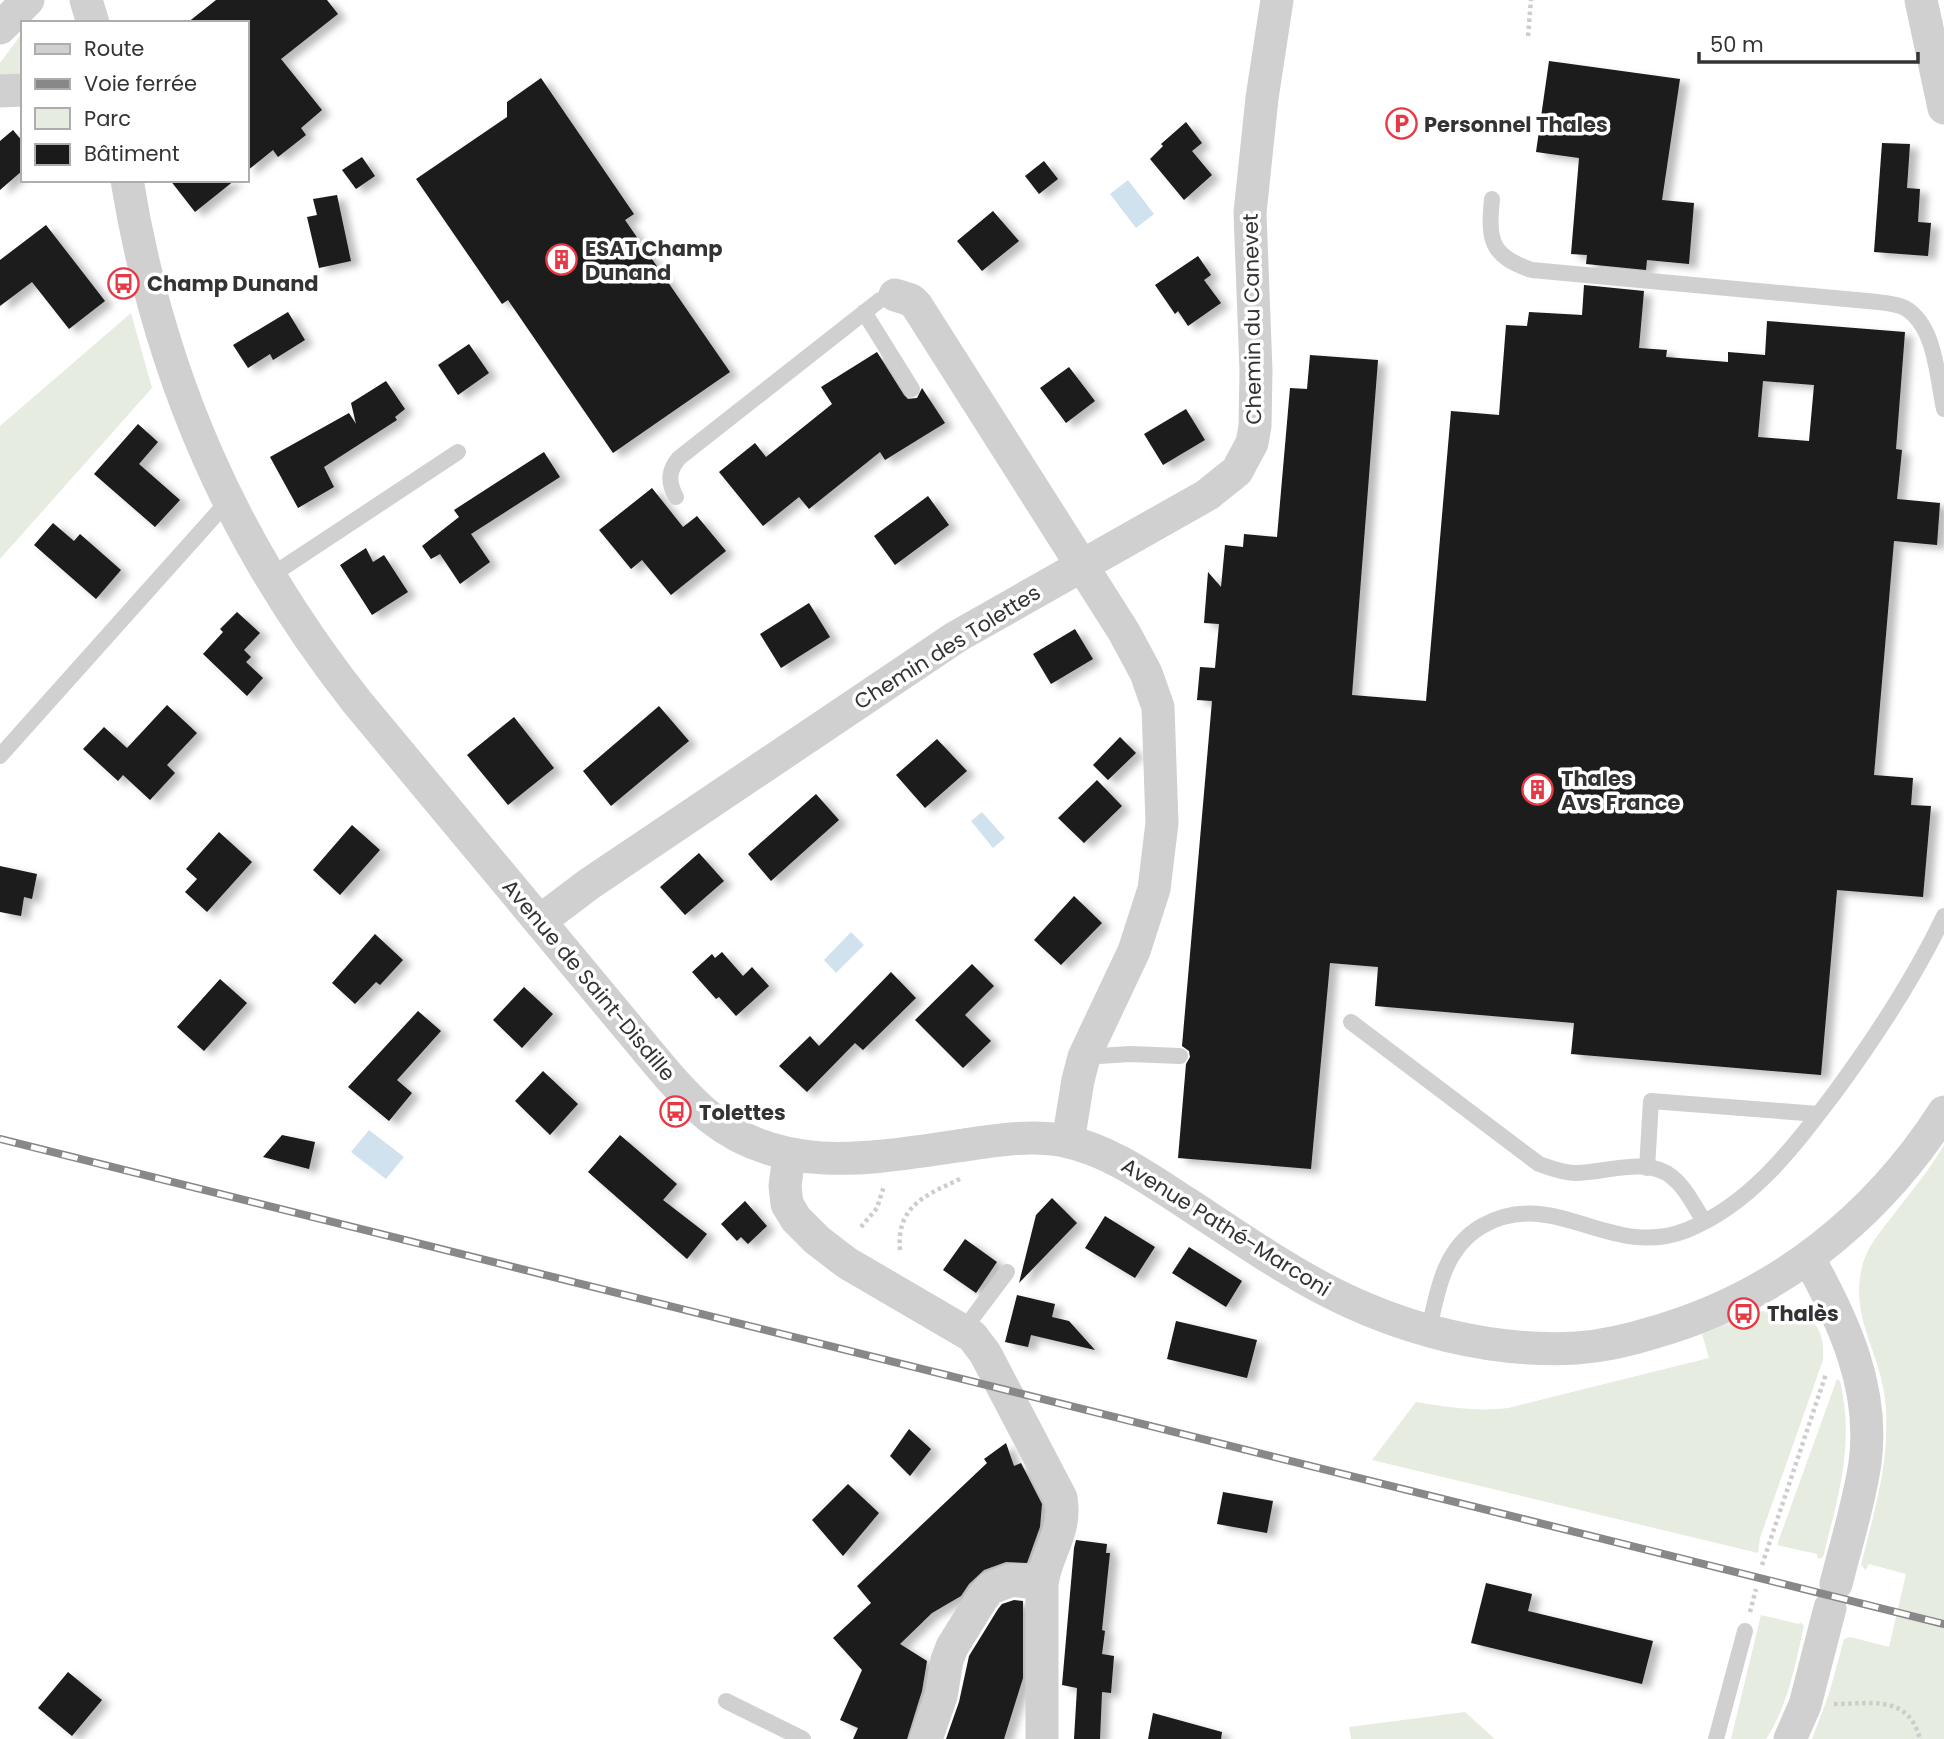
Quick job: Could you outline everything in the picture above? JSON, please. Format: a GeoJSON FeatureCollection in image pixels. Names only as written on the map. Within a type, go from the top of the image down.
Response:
{"type":"FeatureCollection","features":[{"type":"Feature","properties":{"kind":"street"},"geometry":{"type":"LineString","coordinates":[[86,0],[92,21]]}},
{"type":"Feature","properties":{"kind":"street"},"geometry":{"type":"LineString","coordinates":[[112,0],[113,21]]}},
{"type":"Feature","properties":{"kind":"street","name":"Chemin du Canevet"},"geometry":{"type":"LineString","coordinates":[[1083,564],[1127,542],[1224,483],[1237,471],[1252,443],[1256,407],[1250,213],[1258,124],[1277,0]]}},
{"type":"Feature","properties":{"kind":"street"},"geometry":{"type":"LineString","coordinates":[[1922,0],[1944,107]]}},
{"type":"Feature","properties":{"kind":"street"},"geometry":{"type":"LineString","coordinates":[[0,91],[21,90]]}},
{"type":"Feature","properties":{"kind":"street","name":"Avenue de Saint-Disdille"},"geometry":{"type":"LineString","coordinates":[[127,182],[146,277],[166,352],[189,414],[228,501],[269,577],[305,634],[349,692],[660,1066],[698,1106],[731,1132],[789,1155]]}},
{"type":"Feature","properties":{"kind":"street"},"geometry":{"type":"LineString","coordinates":[[895,295],[911,300],[916,306],[1083,564],[1124,632],[1153,689],[1160,725],[1163,790],[1160,856],[1146,920],[1135,951],[1084,1057],[1068,1142]]}},
{"type":"Feature","properties":{"kind":"street","name":"Chemin des Tolettes"},"geometry":{"type":"LineString","coordinates":[[541,921],[589,884],[924,658],[989,617],[1083,564]]}},
{"type":"Feature","properties":{"kind":"street","name":"Avenue Pathé-Marconi"},"geometry":{"type":"LineString","coordinates":[[789,1155],[846,1160],[1019,1138],[1068,1142],[1109,1156],[1130,1167],[1326,1291],[1394,1320],[1466,1339],[1528,1348],[1579,1348],[1650,1334],[1700,1318],[1774,1282],[1809,1259],[1845,1230],[1908,1163],[1944,1112]]}},
{"type":"Feature","properties":{"kind":"street"},"geometry":{"type":"LineString","coordinates":[[789,1155],[785,1186],[787,1203],[796,1219],[817,1241],[847,1263],[964,1329],[979,1343],[1062,1498],[1063,1523],[1042,1584],[1042,1739]]}},
{"type":"Feature","properties":{"kind":"street"},"geometry":{"type":"LineString","coordinates":[[1790,1739],[1805,1705],[1833,1596],[1860,1487],[1867,1436],[1863,1385],[1847,1336],[1809,1259]]}},
{"type":"Feature","properties":{"kind":"street"},"geometry":{"type":"LineString","coordinates":[[926,1739],[941,1696],[952,1647],[983,1597],[991,1588],[1012,1580],[1042,1584]]}},
{"type":"Feature","properties":{"kind":"lane"},"geometry":{"type":"LineString","coordinates":[[1492,200],[1490,234],[1495,247],[1505,258],[1532,270],[1878,302],[1904,307],[1927,335],[1944,409]]}},
{"type":"Feature","properties":{"kind":"lane"},"geometry":{"type":"LineString","coordinates":[[676,497],[670,477],[679,458],[864,312],[880,300],[895,295]]}},
{"type":"Feature","properties":{"kind":"lane"},"geometry":{"type":"LineString","coordinates":[[864,312],[912,389]]}},
{"type":"Feature","properties":{"kind":"lane"},"geometry":{"type":"LineString","coordinates":[[269,577],[458,452]]}},
{"type":"Feature","properties":{"kind":"lane"},"geometry":{"type":"LineString","coordinates":[[0,755],[228,501]]}},
{"type":"Feature","properties":{"kind":"lane"},"geometry":{"type":"LineString","coordinates":[[1429,1330],[1438,1286],[1453,1254],[1478,1229],[1494,1220],[1519,1213],[1545,1213],[1605,1232],[1652,1238],[1687,1230],[1728,1207],[1771,1171],[1818,1114],[1889,1017],[1944,916]]}},
{"type":"Feature","properties":{"kind":"lane"},"geometry":{"type":"LineString","coordinates":[[1351,1022],[1539,1164],[1572,1173],[1657,1168],[1674,1178],[1704,1221]]}},
{"type":"Feature","properties":{"kind":"lane"},"geometry":{"type":"LineString","coordinates":[[1084,1057],[1130,1054],[1180,1056]]}},
{"type":"Feature","properties":{"kind":"lane"},"geometry":{"type":"LineString","coordinates":[[1647,1168],[1651,1101],[1818,1114]]}},
{"type":"Feature","properties":{"kind":"lane"},"geometry":{"type":"LineString","coordinates":[[964,1329],[1007,1272]]}},
{"type":"Feature","properties":{"kind":"lane"},"geometry":{"type":"LineString","coordinates":[[1716,1739],[1745,1631]]}},
{"type":"Feature","properties":{"kind":"lane"},"geometry":{"type":"LineString","coordinates":[[726,1701],[803,1739]]}},
{"type":"Feature","properties":{"kind":"path"},"geometry":{"type":"LineString","coordinates":[[1528,36],[1531,0]]}},
{"type":"Feature","properties":{"kind":"path"},"geometry":{"type":"LineString","coordinates":[[900,1250],[901,1228],[911,1208],[927,1195],[967,1176]]}},
{"type":"Feature","properties":{"kind":"path"},"geometry":{"type":"LineString","coordinates":[[861,1227],[877,1208],[884,1185]]}},
{"type":"Feature","properties":{"kind":"path"},"geometry":{"type":"LineString","coordinates":[[1762,1565],[1827,1373],[1847,1336]]}},
{"type":"Feature","properties":{"kind":"path"},"geometry":{"type":"LineString","coordinates":[[1805,1705],[1891,1705],[1911,1716],[1920,1739]]}},
{"type":"Feature","properties":{"kind":"green space"},"geometry":{"type":"Polygon","coordinates":[[[21,35],[21,80],[0,81],[0,63],[21,35]]]}},
{"type":"Feature","properties":{"kind":"green space"},"geometry":{"type":"Polygon","coordinates":[[[131,313],[152,388],[0,559],[0,426],[131,313]]]}},
{"type":"Feature","properties":{"kind":"green space"},"geometry":{"type":"Polygon","coordinates":[[[1944,1145],[1944,1739],[1812,1739],[1829,1694],[1844,1639],[1850,1637],[1889,1647],[1906,1574],[1869,1564],[1866,1570],[1861,1565],[1881,1480],[1886,1414],[1880,1375],[1861,1313],[1860,1281],[1863,1263],[1871,1245],[1944,1145]]]}},
{"type":"Feature","properties":{"kind":"green space"},"geometry":{"type":"Polygon","coordinates":[[[1771,1309],[1794,1312],[1811,1321],[1821,1336],[1823,1360],[1760,1538],[1758,1553],[1372,1460],[1416,1402],[1473,1409],[1508,1408],[1709,1358],[1702,1334],[1751,1314],[1771,1309]]]}},
{"type":"Feature","properties":{"kind":"green space"},"geometry":{"type":"Polygon","coordinates":[[[1837,1379],[1840,1381],[1846,1427],[1843,1470],[1823,1557],[1818,1559],[1817,1554],[1777,1545],[1837,1379]]]}},
{"type":"Feature","properties":{"kind":"green space"},"geometry":{"type":"Polygon","coordinates":[[[1761,1615],[1799,1624],[1800,1622],[1804,1626],[1794,1670],[1780,1713],[1766,1739],[1731,1739],[1761,1615]]]}},
{"type":"Feature","properties":{"kind":"green space"},"geometry":{"type":"Polygon","coordinates":[[[1465,1712],[1495,1739],[1351,1739],[1349,1727],[1465,1712]]]}},
{"type":"Feature","properties":{"kind":"water"},"geometry":{"type":"Polygon","coordinates":[[[1128,180],[1154,214],[1136,228],[1110,194],[1128,180]]]}},
{"type":"Feature","properties":{"kind":"water"},"geometry":{"type":"Polygon","coordinates":[[[982,812],[1005,838],[993,848],[971,821],[982,812]]]}},
{"type":"Feature","properties":{"kind":"water"},"geometry":{"type":"Polygon","coordinates":[[[851,932],[864,945],[836,973],[824,960],[851,932]]]}},
{"type":"Feature","properties":{"kind":"water"},"geometry":{"type":"Polygon","coordinates":[[[369,1130],[404,1157],[386,1179],[351,1152],[369,1130]]]}},
{"type":"Feature","properties":{"kind":"building"},"geometry":{"type":"Polygon","coordinates":[[[216,0],[327,0],[338,14],[281,59],[322,110],[301,128],[306,135],[278,157],[273,150],[248,170],[248,21],[190,21],[216,0]]]}},
{"type":"Feature","properties":{"kind":"building"},"geometry":{"type":"Polygon","coordinates":[[[1549,61],[1680,79],[1662,200],[1694,203],[1689,264],[1647,260],[1646,270],[1586,264],[1587,255],[1571,254],[1579,158],[1536,152],[1549,61]]]}},
{"type":"Feature","properties":{"kind":"building","name":"ESAT Champ Dunand"},"geometry":{"type":"Polygon","coordinates":[[[541,78],[634,214],[625,220],[730,372],[613,453],[508,300],[502,304],[416,179],[507,117],[507,102],[541,78]]]}},
{"type":"Feature","properties":{"kind":"building"},"geometry":{"type":"Polygon","coordinates":[[[1186,122],[1202,143],[1192,151],[1212,175],[1184,200],[1150,159],[1163,146],[1161,144],[1186,122]]]}},
{"type":"Feature","properties":{"kind":"building"},"geometry":{"type":"Polygon","coordinates":[[[13,130],[21,140],[21,172],[0,190],[0,141],[13,130]]]}},
{"type":"Feature","properties":{"kind":"building"},"geometry":{"type":"Polygon","coordinates":[[[1882,143],[1910,144],[1907,188],[1920,189],[1918,222],[1931,223],[1928,256],[1874,252],[1882,143]]]}},
{"type":"Feature","properties":{"kind":"building"},"geometry":{"type":"Polygon","coordinates":[[[362,157],[375,176],[356,189],[342,170],[362,157]]]}},
{"type":"Feature","properties":{"kind":"building"},"geometry":{"type":"Polygon","coordinates":[[[1044,161],[1058,179],[1039,194],[1025,176],[1044,161]]]}},
{"type":"Feature","properties":{"kind":"building"},"geometry":{"type":"Polygon","coordinates":[[[172,182],[232,182],[195,212],[172,182]]]}},
{"type":"Feature","properties":{"kind":"building"},"geometry":{"type":"Polygon","coordinates":[[[337,195],[351,261],[319,268],[307,217],[317,215],[313,199],[337,195]]]}},
{"type":"Feature","properties":{"kind":"building"},"geometry":{"type":"Polygon","coordinates":[[[993,211],[1019,241],[982,271],[957,241],[993,211]]]}},
{"type":"Feature","properties":{"kind":"building"},"geometry":{"type":"Polygon","coordinates":[[[46,225],[105,301],[69,329],[32,282],[0,306],[0,260],[46,225]]]}},
{"type":"Feature","properties":{"kind":"building"},"geometry":{"type":"Polygon","coordinates":[[[1198,256],[1211,275],[1204,280],[1221,303],[1188,326],[1178,311],[1175,314],[1155,285],[1198,256]]]}},
{"type":"Feature","properties":{"kind":"building","name":"Thales Avs France"},"geometry":{"type":"Polygon","coordinates":[[[1584,285],[1644,291],[1639,348],[1667,350],[1666,357],[1728,362],[1728,352],[1765,355],[1767,321],[1905,332],[1896,449],[1902,450],[1897,499],[1940,503],[1937,545],[1894,541],[1874,775],[1913,778],[1911,805],[1931,806],[1923,897],[1837,890],[1821,1075],[1571,1054],[1574,1023],[1375,1006],[1378,967],[1330,963],[1311,1169],[1178,1158],[1186,1064],[1190,1057],[1189,1051],[1182,1046],[1212,701],[1197,700],[1200,667],[1215,668],[1219,624],[1204,623],[1208,572],[1221,587],[1225,545],[1243,547],[1244,534],[1277,537],[1290,388],[1307,389],[1310,355],[1378,360],[1352,695],[1426,701],[1451,411],[1499,415],[1506,325],[1527,326],[1529,312],[1582,315],[1584,285]],[[1763,381],[1758,437],[1809,441],[1814,385],[1763,381]]]}},
{"type":"Feature","properties":{"kind":"building"},"geometry":{"type":"Polygon","coordinates":[[[288,312],[305,340],[273,360],[270,354],[248,368],[233,345],[288,312]]]}},
{"type":"Feature","properties":{"kind":"building"},"geometry":{"type":"Polygon","coordinates":[[[469,344],[489,373],[458,395],[438,365],[469,344]]]}},
{"type":"Feature","properties":{"kind":"building"},"geometry":{"type":"Polygon","coordinates":[[[877,352],[904,395],[908,399],[917,398],[922,388],[945,423],[885,460],[880,452],[809,509],[799,497],[763,526],[719,472],[755,443],[766,457],[832,404],[821,387],[877,352]]]}},
{"type":"Feature","properties":{"kind":"building"},"geometry":{"type":"Polygon","coordinates":[[[1069,367],[1095,401],[1066,423],[1040,388],[1069,367]]]}},
{"type":"Feature","properties":{"kind":"building"},"geometry":{"type":"Polygon","coordinates":[[[386,381],[405,409],[395,417],[397,420],[324,467],[334,487],[298,508],[270,457],[349,413],[356,424],[351,403],[386,381]]]}},
{"type":"Feature","properties":{"kind":"building"},"geometry":{"type":"Polygon","coordinates":[[[1186,409],[1205,440],[1163,465],[1144,434],[1186,409]]]}},
{"type":"Feature","properties":{"kind":"building"},"geometry":{"type":"Polygon","coordinates":[[[138,424],[158,442],[139,464],[180,500],[155,527],[94,474],[138,424]]]}},
{"type":"Feature","properties":{"kind":"building"},"geometry":{"type":"Polygon","coordinates":[[[544,452],[560,477],[471,534],[490,562],[460,584],[440,554],[431,559],[422,546],[459,517],[454,510],[544,452]]]}},
{"type":"Feature","properties":{"kind":"building"},"geometry":{"type":"Polygon","coordinates":[[[652,488],[683,527],[697,516],[726,551],[671,595],[642,560],[631,569],[599,530],[652,488]]]}},
{"type":"Feature","properties":{"kind":"building"},"geometry":{"type":"Polygon","coordinates":[[[928,496],[949,525],[895,565],[874,536],[928,496]]]}},
{"type":"Feature","properties":{"kind":"building"},"geometry":{"type":"Polygon","coordinates":[[[53,523],[74,541],[80,534],[121,570],[96,599],[34,545],[53,523]]]}},
{"type":"Feature","properties":{"kind":"building"},"geometry":{"type":"Polygon","coordinates":[[[366,548],[373,562],[384,555],[408,592],[372,615],[340,565],[366,548]]]}},
{"type":"Feature","properties":{"kind":"building"},"geometry":{"type":"Polygon","coordinates":[[[809,603],[830,637],[781,668],[760,634],[809,603]]]}},
{"type":"Feature","properties":{"kind":"building"},"geometry":{"type":"Polygon","coordinates":[[[237,612],[260,633],[244,650],[251,657],[246,662],[263,678],[247,696],[203,654],[223,632],[220,629],[237,612]]]}},
{"type":"Feature","properties":{"kind":"building"},"geometry":{"type":"Polygon","coordinates":[[[1075,629],[1093,659],[1051,684],[1033,654],[1075,629]]]}},
{"type":"Feature","properties":{"kind":"building"},"geometry":{"type":"Polygon","coordinates":[[[167,705],[197,733],[167,765],[175,773],[150,800],[123,775],[118,781],[83,749],[104,727],[127,748],[167,705]]]}},
{"type":"Feature","properties":{"kind":"building"},"geometry":{"type":"Polygon","coordinates":[[[659,706],[689,741],[611,806],[583,771],[659,706]]]}},
{"type":"Feature","properties":{"kind":"building"},"geometry":{"type":"Polygon","coordinates":[[[514,717],[554,768],[508,805],[467,755],[514,717]]]}},
{"type":"Feature","properties":{"kind":"building"},"geometry":{"type":"Polygon","coordinates":[[[1120,737],[1136,753],[1108,780],[1093,765],[1120,737]]]}},
{"type":"Feature","properties":{"kind":"building"},"geometry":{"type":"Polygon","coordinates":[[[937,739],[967,771],[925,808],[896,775],[937,739]]]}},
{"type":"Feature","properties":{"kind":"building"},"geometry":{"type":"Polygon","coordinates":[[[1097,780],[1122,806],[1084,843],[1058,818],[1097,780]]]}},
{"type":"Feature","properties":{"kind":"building"},"geometry":{"type":"Polygon","coordinates":[[[816,794],[839,820],[771,881],[748,854],[816,794]]]}},
{"type":"Feature","properties":{"kind":"building"},"geometry":{"type":"Polygon","coordinates":[[[352,825],[380,850],[340,895],[313,870],[352,825]]]}},
{"type":"Feature","properties":{"kind":"building"},"geometry":{"type":"Polygon","coordinates":[[[219,832],[252,862],[207,912],[185,892],[197,879],[186,869],[219,832]]]}},
{"type":"Feature","properties":{"kind":"building"},"geometry":{"type":"Polygon","coordinates":[[[699,853],[724,881],[685,915],[660,887],[699,853]]]}},
{"type":"Feature","properties":{"kind":"building"},"geometry":{"type":"Polygon","coordinates":[[[0,866],[37,874],[32,899],[24,897],[21,916],[0,912],[0,866]]]}},
{"type":"Feature","properties":{"kind":"building"},"geometry":{"type":"Polygon","coordinates":[[[1074,896],[1102,923],[1061,965],[1034,940],[1074,896]]]}},
{"type":"Feature","properties":{"kind":"building"},"geometry":{"type":"Polygon","coordinates":[[[375,934],[403,960],[380,985],[376,982],[355,1004],[332,983],[375,934]]]}},
{"type":"Feature","properties":{"kind":"building"},"geometry":{"type":"Polygon","coordinates":[[[722,952],[743,976],[752,967],[769,986],[736,1016],[719,997],[716,999],[692,972],[712,954],[715,958],[722,952]]]}},
{"type":"Feature","properties":{"kind":"building"},"geometry":{"type":"Polygon","coordinates":[[[972,964],[994,986],[965,1015],[991,1041],[963,1068],[915,1020],[972,964]]]}},
{"type":"Feature","properties":{"kind":"building"},"geometry":{"type":"Polygon","coordinates":[[[891,972],[916,998],[863,1050],[855,1043],[807,1092],[779,1066],[810,1036],[819,1046],[891,972]]]}},
{"type":"Feature","properties":{"kind":"building"},"geometry":{"type":"Polygon","coordinates":[[[220,979],[247,1003],[204,1051],[177,1027],[220,979]]]}},
{"type":"Feature","properties":{"kind":"building"},"geometry":{"type":"Polygon","coordinates":[[[524,987],[553,1014],[522,1048],[493,1020],[524,987]]]}},
{"type":"Feature","properties":{"kind":"building"},"geometry":{"type":"Polygon","coordinates":[[[418,1011],[441,1031],[397,1080],[412,1093],[389,1121],[348,1087],[418,1011]]]}},
{"type":"Feature","properties":{"kind":"building"},"geometry":{"type":"Polygon","coordinates":[[[543,1071],[578,1104],[550,1135],[515,1101],[543,1071]]]}},
{"type":"Feature","properties":{"kind":"building"},"geometry":{"type":"Polygon","coordinates":[[[282,1135],[315,1142],[309,1169],[263,1157],[282,1135]]]}},
{"type":"Feature","properties":{"kind":"building"},"geometry":{"type":"Polygon","coordinates":[[[620,1135],[677,1184],[663,1200],[707,1234],[687,1259],[588,1172],[620,1135]]]}},
{"type":"Feature","properties":{"kind":"building"},"geometry":{"type":"Polygon","coordinates":[[[1052,1198],[1077,1223],[1019,1283],[1036,1215],[1052,1198]]]}},
{"type":"Feature","properties":{"kind":"building"},"geometry":{"type":"Polygon","coordinates":[[[745,1201],[767,1226],[748,1244],[741,1237],[737,1241],[721,1224],[745,1201]]]}},
{"type":"Feature","properties":{"kind":"building"},"geometry":{"type":"Polygon","coordinates":[[[1105,1216],[1155,1247],[1135,1278],[1085,1248],[1105,1216]]]}},
{"type":"Feature","properties":{"kind":"building"},"geometry":{"type":"Polygon","coordinates":[[[965,1239],[997,1262],[976,1293],[943,1270],[965,1239]]]}},
{"type":"Feature","properties":{"kind":"building"},"geometry":{"type":"Polygon","coordinates":[[[1189,1247],[1242,1281],[1226,1307],[1172,1273],[1189,1247]]]}},
{"type":"Feature","properties":{"kind":"building"},"geometry":{"type":"Polygon","coordinates":[[[1017,1295],[1055,1304],[1052,1317],[1069,1321],[1095,1350],[1031,1335],[1028,1347],[1005,1342],[1017,1295]]]}},
{"type":"Feature","properties":{"kind":"building"},"geometry":{"type":"Polygon","coordinates":[[[1176,1321],[1257,1340],[1247,1378],[1167,1359],[1176,1321]]]}},
{"type":"Feature","properties":{"kind":"building"},"geometry":{"type":"Polygon","coordinates":[[[909,1429],[931,1449],[910,1476],[890,1456],[909,1429]]]}},
{"type":"Feature","properties":{"kind":"building"},"geometry":{"type":"Polygon","coordinates":[[[1006,1443],[1014,1466],[1021,1463],[1042,1504],[1040,1527],[1027,1563],[1006,1562],[984,1570],[961,1596],[932,1613],[900,1644],[927,1661],[922,1691],[907,1739],[853,1739],[858,1728],[840,1720],[862,1670],[833,1638],[871,1603],[857,1586],[987,1463],[984,1459],[1006,1443]]]}},
{"type":"Feature","properties":{"kind":"building"},"geometry":{"type":"Polygon","coordinates":[[[848,1484],[879,1513],[843,1556],[812,1520],[848,1484]]]}},
{"type":"Feature","properties":{"kind":"building"},"geometry":{"type":"Polygon","coordinates":[[[1223,1492],[1273,1501],[1267,1533],[1217,1524],[1223,1492]]]}},
{"type":"Feature","properties":{"kind":"building"},"geometry":{"type":"Polygon","coordinates":[[[1076,1540],[1107,1544],[1106,1553],[1110,1553],[1102,1654],[1114,1656],[1111,1693],[1102,1692],[1100,1739],[1074,1739],[1077,1688],[1062,1685],[1076,1540]]]}},
{"type":"Feature","properties":{"kind":"building"},"geometry":{"type":"Polygon","coordinates":[[[1486,1583],[1532,1594],[1528,1611],[1653,1641],[1642,1684],[1471,1643],[1486,1583]]]}},
{"type":"Feature","properties":{"kind":"building"},"geometry":{"type":"Polygon","coordinates":[[[1014,1600],[1023,1601],[1023,1678],[1004,1739],[946,1739],[959,1702],[969,1656],[1002,1604],[1014,1600]]]}},
{"type":"Feature","properties":{"kind":"building"},"geometry":{"type":"Polygon","coordinates":[[[68,1672],[102,1700],[72,1736],[38,1708],[68,1672]]]}},
{"type":"Feature","properties":{"kind":"building"},"geometry":{"type":"Polygon","coordinates":[[[1153,1713],[1222,1732],[1221,1739],[1148,1739],[1153,1713]]]}},
{"type":"Feature","properties":{"kind":"railway"},"geometry":{"type":"LineString","coordinates":[[0,1139],[1944,1624]]}},
{"type":"Feature","properties":{"kind":"place","name":"Personnel Thales"},"geometry":{"type":"Point","coordinates":[1401,124]}},
{"type":"Feature","properties":{"kind":"place","name":"ESAT Champ Dunand"},"geometry":{"type":"Point","coordinates":[562,260]}},
{"type":"Feature","properties":{"kind":"place","name":"Champ Dunand"},"geometry":{"type":"Point","coordinates":[124,283]}},
{"type":"Feature","properties":{"kind":"place","name":"Thales Avs France"},"geometry":{"type":"Point","coordinates":[1538,790]}},
{"type":"Feature","properties":{"kind":"place","name":"Tolettes"},"geometry":{"type":"Point","coordinates":[676,1112]}},
{"type":"Feature","properties":{"kind":"place","name":"Thalès"},"geometry":{"type":"Point","coordinates":[1744,1313]}}]}
